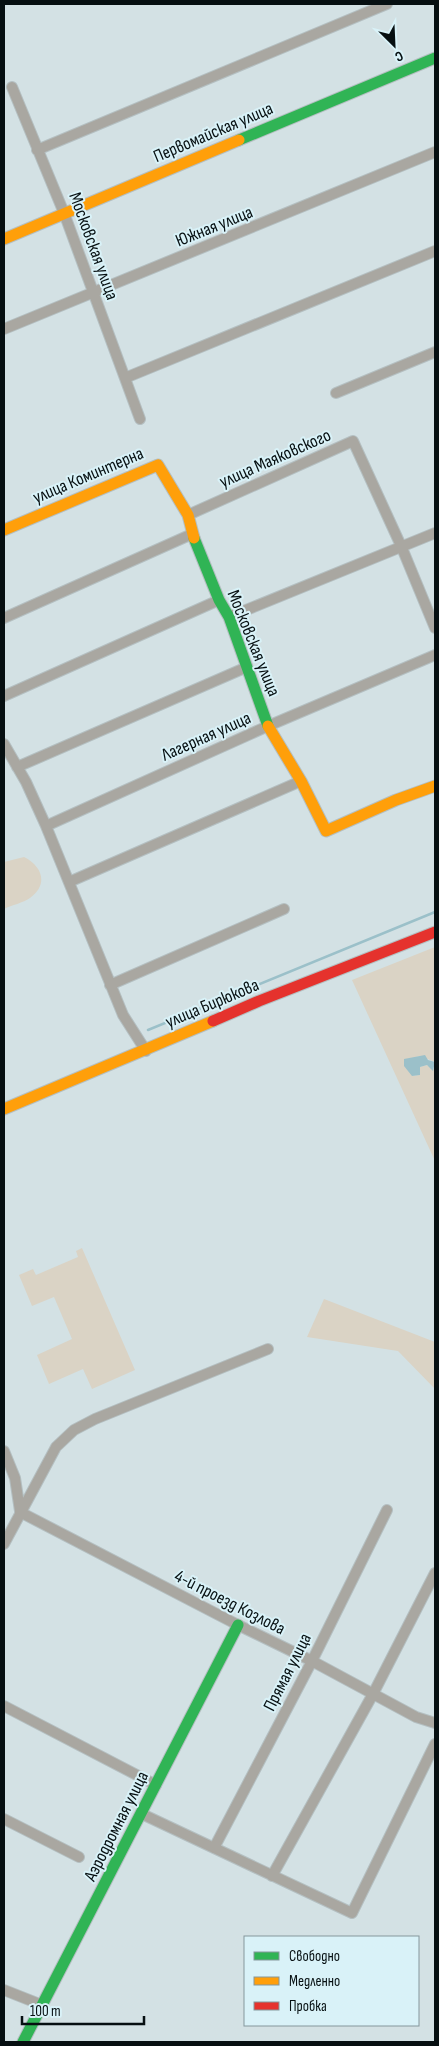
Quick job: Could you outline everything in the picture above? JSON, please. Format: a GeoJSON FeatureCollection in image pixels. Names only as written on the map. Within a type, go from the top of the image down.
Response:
{"type":"FeatureCollection","features":[{"type":"Feature","properties":{"kind":"street"},"geometry":{"type":"LineString","coordinates":[[37,150],[387,4]]}},
{"type":"Feature","properties":{"kind":"street","name":"Первомайская улица"},"geometry":{"type":"LineString","coordinates":[[4,239],[435,58]]}},
{"type":"Feature","properties":{"kind":"street","name":"Московская улица"},"geometry":{"type":"LineString","coordinates":[[12,87],[64,213],[140,419]]}},
{"type":"Feature","properties":{"kind":"street","name":"Южная улица"},"geometry":{"type":"LineString","coordinates":[[4,328],[435,152]]}},
{"type":"Feature","properties":{"kind":"street"},"geometry":{"type":"LineString","coordinates":[[124,378],[435,251]]}},
{"type":"Feature","properties":{"kind":"street"},"geometry":{"type":"LineString","coordinates":[[336,394],[435,352]]}},
{"type":"Feature","properties":{"kind":"street","name":"улица Маяковского"},"geometry":{"type":"LineString","coordinates":[[188,515],[352,441],[402,548],[435,628]]}},
{"type":"Feature","properties":{"kind":"street","name":"Московская улица"},"geometry":{"type":"LineString","coordinates":[[158,465],[188,515],[192,534],[219,600],[229,617],[268,726],[301,782],[326,831],[396,800],[435,786]]}},
{"type":"Feature","properties":{"kind":"street","name":"улица Коминтерна"},"geometry":{"type":"LineString","coordinates":[[4,530],[158,465]]}},
{"type":"Feature","properties":{"kind":"street"},"geometry":{"type":"LineString","coordinates":[[229,617],[435,533]]}},
{"type":"Feature","properties":{"kind":"street"},"geometry":{"type":"LineString","coordinates":[[4,618],[192,534]]}},
{"type":"Feature","properties":{"kind":"street"},"geometry":{"type":"LineString","coordinates":[[4,696],[219,600]]}},
{"type":"Feature","properties":{"kind":"street","name":"Лагерная улица"},"geometry":{"type":"LineString","coordinates":[[46,826],[268,726],[435,655]]}},
{"type":"Feature","properties":{"kind":"street"},"geometry":{"type":"LineString","coordinates":[[17,767],[247,667]]}},
{"type":"Feature","properties":{"kind":"street"},"geometry":{"type":"LineString","coordinates":[[4,744],[46,826],[123,1016],[146,1051]]}},
{"type":"Feature","properties":{"kind":"street"},"geometry":{"type":"LineString","coordinates":[[68,882],[301,782]]}},
{"type":"Feature","properties":{"kind":"street"},"geometry":{"type":"LineString","coordinates":[[110,985],[284,909]]}},
{"type":"Feature","properties":{"kind":"street","name":"улица Бирюкова"},"geometry":{"type":"LineString","coordinates":[[4,1109],[146,1051],[259,1001],[435,932]]}},
{"type":"Feature","properties":{"kind":"street"},"geometry":{"type":"LineString","coordinates":[[4,1544],[56,1447],[74,1430],[95,1419],[268,1349]]}},
{"type":"Feature","properties":{"kind":"street"},"geometry":{"type":"LineString","coordinates":[[4,1451],[15,1478],[20,1512]]}},
{"type":"Feature","properties":{"kind":"street","name":"Прямая улица"},"geometry":{"type":"LineString","coordinates":[[214,1848],[312,1661],[387,1510]]}},
{"type":"Feature","properties":{"kind":"street","name":"4-й проезд Козлова"},"geometry":{"type":"LineString","coordinates":[[20,1512],[430,1722]]}},
{"type":"Feature","properties":{"kind":"street"},"geometry":{"type":"LineString","coordinates":[[272,1876],[374,1694],[435,1573]]}},
{"type":"Feature","properties":{"kind":"street","name":"Аэродромная улица"},"geometry":{"type":"LineString","coordinates":[[23,2042],[238,1625]]}},
{"type":"Feature","properties":{"kind":"street"},"geometry":{"type":"LineString","coordinates":[[4,1706],[156,1785]]}},
{"type":"Feature","properties":{"kind":"street"},"geometry":{"type":"LineString","coordinates":[[142,1814],[352,1914],[435,1744]]}},
{"type":"Feature","properties":{"kind":"street"},"geometry":{"type":"LineString","coordinates":[[4,1819],[79,1857]]}},
{"type":"Feature","properties":{"kind":"street"},"geometry":{"type":"LineString","coordinates":[[4,1990],[42,2005]]}},
{"type":"Feature","properties":{"kind":"shaded area"},"geometry":{"type":"Polygon","coordinates":[[[24,857],[39,870],[41,876],[40,887],[27,900],[4,909],[4,862],[24,857]]]}},
{"type":"Feature","properties":{"kind":"shaded area"},"geometry":{"type":"Polygon","coordinates":[[[435,947],[435,1062],[420,1056],[416,1057],[412,1076],[420,1075],[420,1067],[427,1065],[433,1070],[435,1066],[435,1161],[352,980],[435,947]]]}},
{"type":"Feature","properties":{"kind":"shaded area"},"geometry":{"type":"Polygon","coordinates":[[[82,1248],[135,1370],[92,1389],[83,1369],[49,1384],[37,1355],[72,1339],[54,1297],[32,1306],[19,1275],[33,1269],[36,1275],[78,1257],[76,1251],[82,1248]]]}},
{"type":"Feature","properties":{"kind":"shaded area"},"geometry":{"type":"Polygon","coordinates":[[[324,1299],[435,1342],[435,1389],[398,1351],[307,1337],[324,1299]]]}},
{"type":"Feature","properties":{"kind":"water"},"geometry":{"type":"Polygon","coordinates":[[[425,1055],[428,1060],[435,1062],[433,1071],[427,1065],[420,1067],[420,1075],[412,1076],[404,1066],[404,1059],[425,1055]]]}},
{"type":"Feature","properties":{"kind":"waterway"},"geometry":{"type":"LineString","coordinates":[[148,1030],[435,912]]}},
{"type":"Feature","properties":{"kind":"traffic: fast"},"geometry":{"type":"LineString","coordinates":[[239,140],[435,58]]}},
{"type":"Feature","properties":{"kind":"traffic: fast"},"geometry":{"type":"LineString","coordinates":[[194,538],[219,600],[229,617],[268,726]]}},
{"type":"Feature","properties":{"kind":"traffic: fast"},"geometry":{"type":"LineString","coordinates":[[23,2042],[238,1625]]}},
{"type":"Feature","properties":{"kind":"traffic: slow"},"geometry":{"type":"LineString","coordinates":[[4,239],[239,140]]}},
{"type":"Feature","properties":{"kind":"traffic: slow"},"geometry":{"type":"LineString","coordinates":[[4,530],[158,465],[188,515],[194,538]]}},
{"type":"Feature","properties":{"kind":"traffic: slow"},"geometry":{"type":"LineString","coordinates":[[268,726],[301,781],[326,831],[396,800],[435,786]]}},
{"type":"Feature","properties":{"kind":"traffic: slow"},"geometry":{"type":"LineString","coordinates":[[4,1109],[213,1021]]}},
{"type":"Feature","properties":{"kind":"traffic: jam"},"geometry":{"type":"LineString","coordinates":[[213,1021],[435,932]]}}]}
